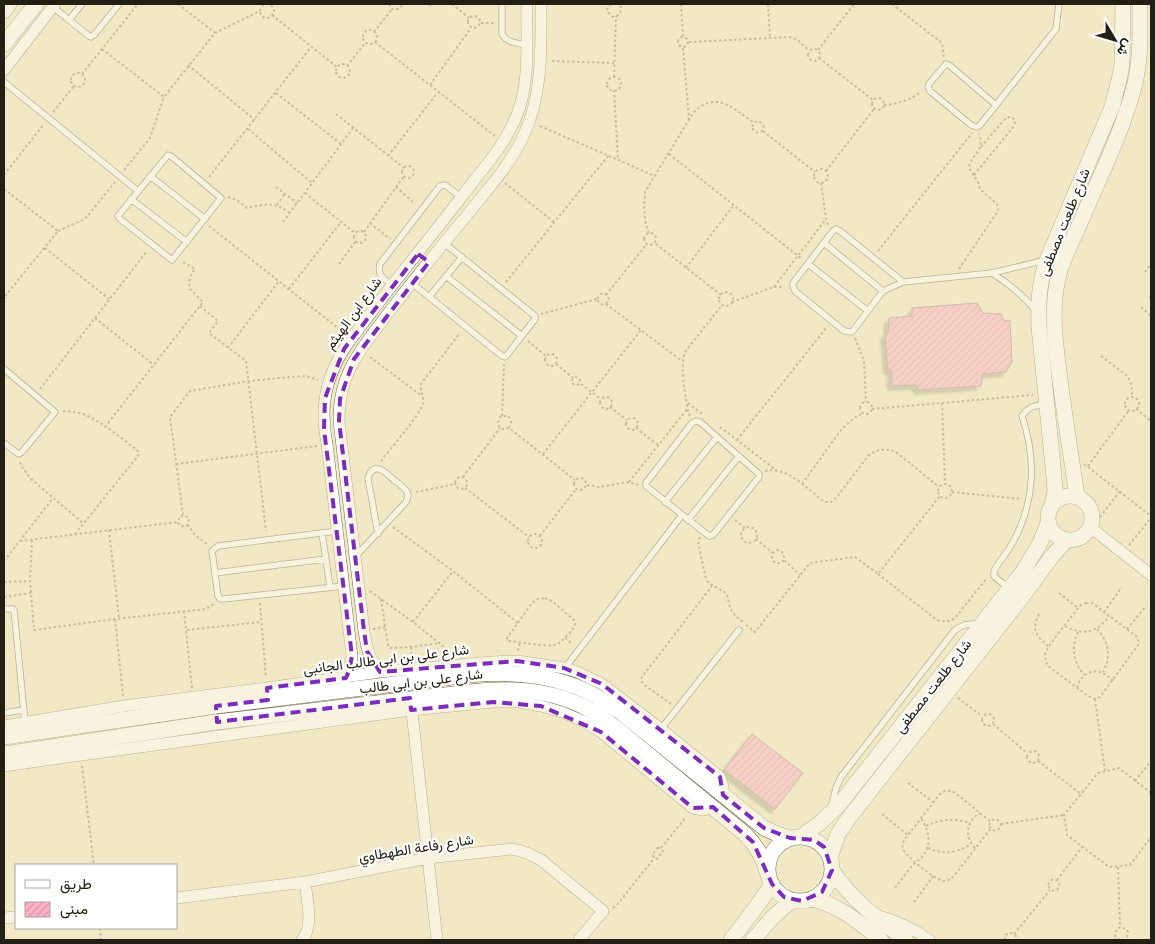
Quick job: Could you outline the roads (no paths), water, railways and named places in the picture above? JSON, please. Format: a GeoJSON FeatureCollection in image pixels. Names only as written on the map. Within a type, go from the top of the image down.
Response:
{"type":"FeatureCollection","features":[{"type":"Feature","properties":{"kind":"street"},"geometry":{"type":"LineString","coordinates":[[4,11],[9,4]]}},
{"type":"Feature","properties":{"kind":"street"},"geometry":{"type":"LineString","coordinates":[[4,44],[36,4]]}},
{"type":"Feature","properties":{"kind":"street","name":"شارع ابن الهيثم"},"geometry":{"type":"LineString","coordinates":[[346,678],[352,656],[324,429],[325,398],[328,383],[337,359],[351,338],[503,142],[516,119],[526,81],[527,4]]}},
{"type":"Feature","properties":{"kind":"street","name":"شارع ابن الهيثم"},"geometry":{"type":"LineString","coordinates":[[380,672],[367,651],[340,432],[338,410],[342,389],[345,378],[360,350],[428,262],[498,177],[516,151],[530,121],[538,92],[542,4]]}},
{"type":"Feature","properties":{"kind":"street"},"geometry":{"type":"LineString","coordinates":[[1113,4],[1123,10]]}},
{"type":"Feature","properties":{"kind":"street","name":"شارع طلعت مصطفى"},"geometry":{"type":"LineString","coordinates":[[1077,496],[1054,326],[1055,297],[1058,276],[1068,250],[1127,111],[1139,58],[1145,41],[1140,4]]}},
{"type":"Feature","properties":{"kind":"street"},"geometry":{"type":"LineString","coordinates":[[4,70],[54,5]]}},
{"type":"Feature","properties":{"kind":"street","name":"شارع طلعت مصطفى"},"geometry":{"type":"LineString","coordinates":[[1052,505],[1054,477],[1038,314],[1039,286],[1047,260],[1112,107],[1120,80],[1122,65],[1123,10]]}},
{"type":"Feature","properties":{"kind":"street"},"geometry":{"type":"LineString","coordinates":[[418,254],[428,262]]}},
{"type":"Feature","properties":{"kind":"street"},"geometry":{"type":"LineString","coordinates":[[1063,496],[1077,496],[1089,505],[1092,512],[1092,520],[1090,527],[1081,537],[1067,540],[1059,537],[1052,531],[1048,522],[1049,510],[1056,500],[1063,496]]}},
{"type":"Feature","properties":{"kind":"street","name":"شارع طلعت مصطفى"},"geometry":{"type":"LineString","coordinates":[[796,837],[829,815],[838,806],[1022,573],[1040,543],[1048,522]]}},
{"type":"Feature","properties":{"kind":"street"},"geometry":{"type":"LineString","coordinates":[[1090,527],[1151,575]]}},
{"type":"Feature","properties":{"kind":"street","name":"شارع طلعت مصطفى"},"geometry":{"type":"LineString","coordinates":[[831,864],[838,834],[848,819],[1053,555],[1067,540]]}},
{"type":"Feature","properties":{"kind":"street","name":"شارع على بن ابى طالب الجانبى"},"geometry":{"type":"LineString","coordinates":[[4,726],[124,706],[193,698],[267,694],[380,672],[517,661],[564,668],[602,684],[720,777],[723,795]]}},
{"type":"Feature","properties":{"kind":"street","name":"شارع على بن ابى طالب"},"geometry":{"type":"LineString","coordinates":[[4,737],[216,706],[267,694],[493,673],[521,674],[572,685],[596,696],[619,711],[764,828],[777,834],[796,837]]}},
{"type":"Feature","properties":{"kind":"street","name":"شارع على بن ابى طالب"},"geometry":{"type":"LineString","coordinates":[[4,754],[217,722],[411,704],[493,689],[544,693],[567,700],[609,723],[713,807],[754,842],[765,863],[770,880]]}},
{"type":"Feature","properties":{"kind":"street"},"geometry":{"type":"LineString","coordinates":[[4,766],[411,704],[519,702],[562,712],[583,721],[601,732],[693,808],[703,810],[713,807]]}},
{"type":"Feature","properties":{"kind":"street"},"geometry":{"type":"LineString","coordinates":[[411,704],[436,940]]}},
{"type":"Feature","properties":{"kind":"street"},"geometry":{"type":"LineString","coordinates":[[216,706],[217,722]]}},
{"type":"Feature","properties":{"kind":"street"},"geometry":{"type":"LineString","coordinates":[[831,864],[829,882],[822,892],[811,899],[802,901],[784,897],[777,891],[770,880],[768,864],[772,852],[780,844],[796,837],[814,840],[824,847],[838,880],[852,897],[906,940]]}},
{"type":"Feature","properties":{"kind":"street","name":"شارع رفاعة الطهطاوي"},"geometry":{"type":"LineString","coordinates":[[178,898],[305,882],[428,858],[512,849],[522,850],[541,860],[603,912],[579,940]]}},
{"type":"Feature","properties":{"kind":"street"},"geometry":{"type":"LineString","coordinates":[[731,940],[758,906],[770,880]]}},
{"type":"Feature","properties":{"kind":"street"},"geometry":{"type":"LineString","coordinates":[[302,940],[308,930],[309,922],[305,882]]}},
{"type":"Feature","properties":{"kind":"street"},"geometry":{"type":"LineString","coordinates":[[811,899],[822,901],[844,911],[882,940]]}},
{"type":"Feature","properties":{"kind":"street"},"geometry":{"type":"LineString","coordinates":[[753,940],[772,918],[792,900]]}},
{"type":"Feature","properties":{"kind":"street"},"geometry":{"type":"LineString","coordinates":[[873,915],[890,919],[906,926],[929,940]]}},
{"type":"Feature","properties":{"kind":"lane"},"geometry":{"type":"LineString","coordinates":[[69,20],[82,4]]}},
{"type":"Feature","properties":{"kind":"lane"},"geometry":{"type":"LineString","coordinates":[[54,5],[69,20],[92,37],[119,4]]}},
{"type":"Feature","properties":{"kind":"lane"},"geometry":{"type":"LineString","coordinates":[[502,4],[502,34],[509,42],[526,44]]}},
{"type":"Feature","properties":{"kind":"lane"},"geometry":{"type":"LineString","coordinates":[[996,105],[946,64],[928,87],[930,91],[971,126],[976,127],[980,125],[996,105],[1056,29],[1059,4]]}},
{"type":"Feature","properties":{"kind":"lane"},"geometry":{"type":"LineString","coordinates":[[4,82],[138,191]]}},
{"type":"Feature","properties":{"kind":"lane"},"geometry":{"type":"LineString","coordinates":[[168,155],[222,198],[172,260],[118,216],[138,191],[168,155]]}},
{"type":"Feature","properties":{"kind":"lane"},"geometry":{"type":"LineString","coordinates":[[150,176],[205,220]]}},
{"type":"Feature","properties":{"kind":"lane"},"geometry":{"type":"LineString","coordinates":[[392,285],[380,275],[378,270],[380,264],[440,186],[445,185],[461,197]]}},
{"type":"Feature","properties":{"kind":"lane"},"geometry":{"type":"LineString","coordinates":[[131,199],[187,242]]}},
{"type":"Feature","properties":{"kind":"lane"},"geometry":{"type":"LineString","coordinates":[[903,282],[836,229],[792,286],[795,291],[844,332],[852,332],[883,291],[903,282],[992,272],[1047,260]]}},
{"type":"Feature","properties":{"kind":"lane"},"geometry":{"type":"LineString","coordinates":[[412,283],[504,357],[522,336],[535,319],[535,316],[444,243]]}},
{"type":"Feature","properties":{"kind":"lane"},"geometry":{"type":"LineString","coordinates":[[824,243],[883,291]]}},
{"type":"Feature","properties":{"kind":"lane"},"geometry":{"type":"LineString","coordinates":[[430,297],[462,257]]}},
{"type":"Feature","properties":{"kind":"lane"},"geometry":{"type":"LineString","coordinates":[[808,264],[868,311]]}},
{"type":"Feature","properties":{"kind":"lane"},"geometry":{"type":"LineString","coordinates":[[992,272],[1026,298],[1038,314]]}},
{"type":"Feature","properties":{"kind":"lane"},"geometry":{"type":"LineString","coordinates":[[446,276],[522,336]]}},
{"type":"Feature","properties":{"kind":"lane"},"geometry":{"type":"LineString","coordinates":[[4,369],[55,412],[19,454],[4,443]]}},
{"type":"Feature","properties":{"kind":"lane"},"geometry":{"type":"LineString","coordinates":[[1009,589],[994,576],[994,571],[1014,541],[1025,514],[1032,483],[1030,449],[1022,416],[1029,407],[1046,399]]}},
{"type":"Feature","properties":{"kind":"lane"},"geometry":{"type":"LineString","coordinates":[[700,422],[717,437],[759,476],[713,535],[709,536],[665,502],[646,486],[646,483],[692,423],[700,422]]}},
{"type":"Feature","properties":{"kind":"lane"},"geometry":{"type":"LineString","coordinates":[[665,502],[717,437]]}},
{"type":"Feature","properties":{"kind":"lane"},"geometry":{"type":"LineString","coordinates":[[688,520],[739,456]]}},
{"type":"Feature","properties":{"kind":"lane"},"geometry":{"type":"LineString","coordinates":[[355,558],[378,534],[408,498],[405,489],[381,469],[375,468],[370,472],[368,478],[378,534]]}},
{"type":"Feature","properties":{"kind":"lane"},"geometry":{"type":"LineString","coordinates":[[564,668],[682,515]]}},
{"type":"Feature","properties":{"kind":"lane"},"geometry":{"type":"LineString","coordinates":[[337,531],[218,546],[212,552],[220,599],[344,586]]}},
{"type":"Feature","properties":{"kind":"lane"},"geometry":{"type":"LineString","coordinates":[[322,534],[330,586]]}},
{"type":"Feature","properties":{"kind":"lane"},"geometry":{"type":"LineString","coordinates":[[215,573],[326,560]]}},
{"type":"Feature","properties":{"kind":"lane"},"geometry":{"type":"LineString","coordinates":[[4,608],[14,610],[24,722]]}},
{"type":"Feature","properties":{"kind":"lane"},"geometry":{"type":"LineString","coordinates":[[660,729],[739,630]]}},
{"type":"Feature","properties":{"kind":"lane"},"geometry":{"type":"LineString","coordinates":[[4,713],[23,710]]}}]}
